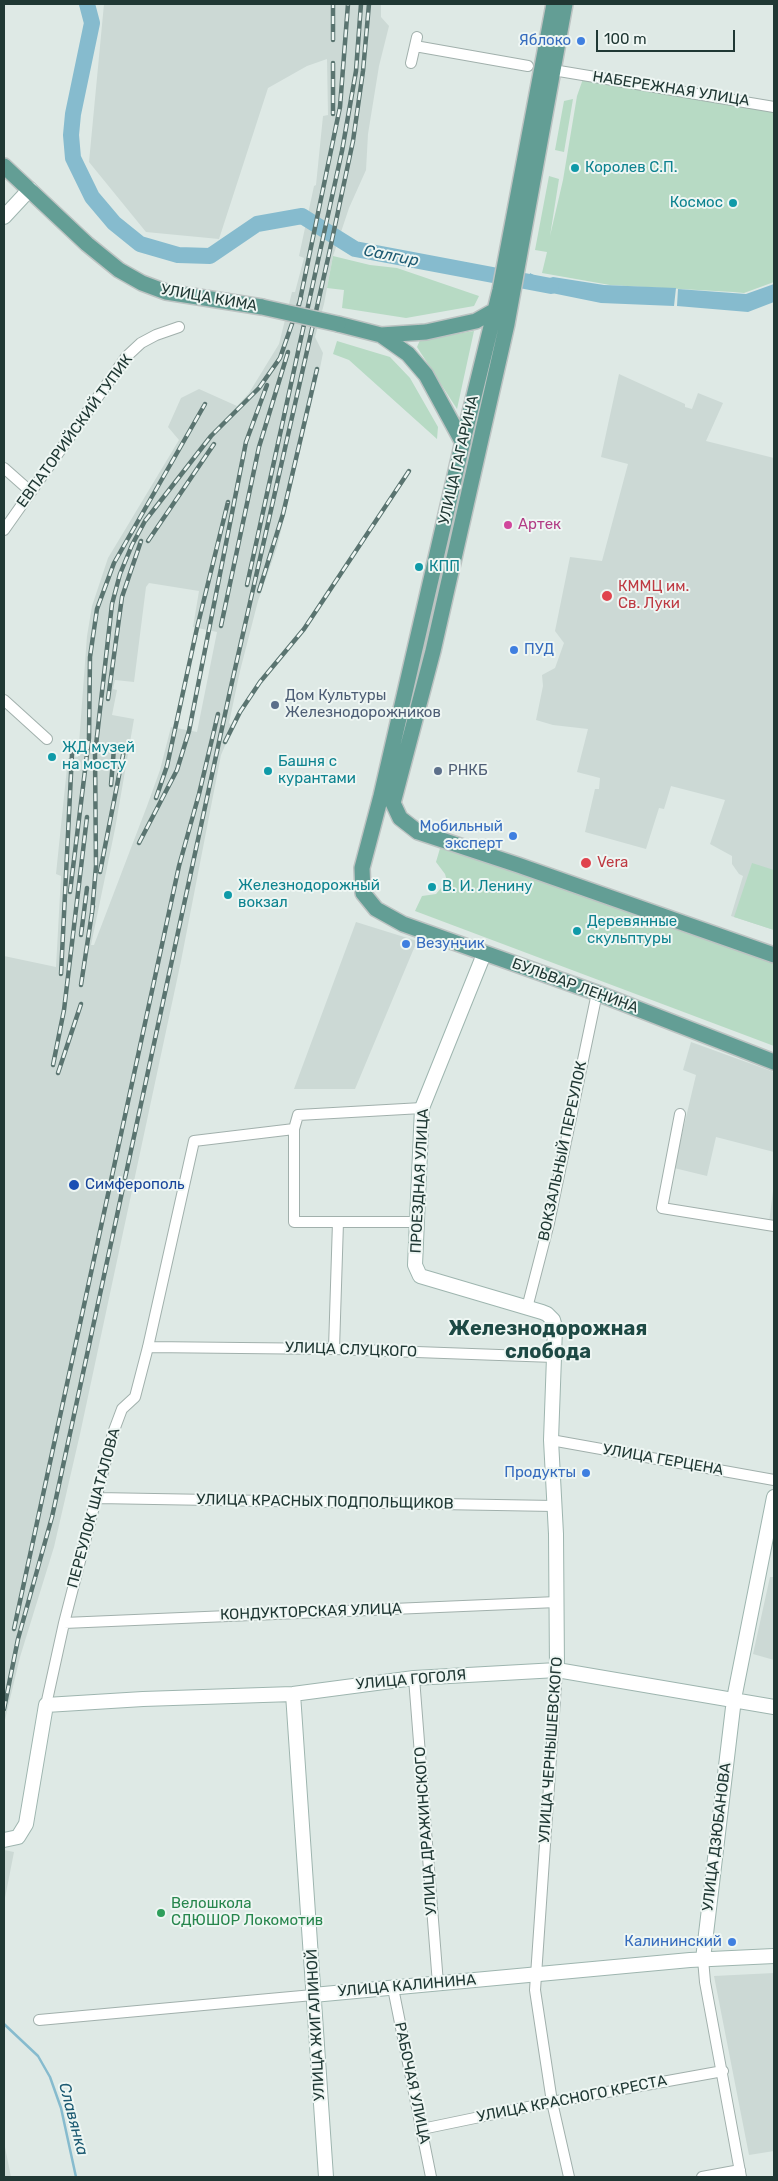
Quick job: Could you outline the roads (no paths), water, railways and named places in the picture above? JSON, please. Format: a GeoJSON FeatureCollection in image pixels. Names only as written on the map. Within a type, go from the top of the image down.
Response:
{"type":"FeatureCollection","features":[{"type":"Feature","properties":{"kind":"main road","name":"УЛИЦА ГАГАРИНА"},"geometry":{"type":"LineString","coordinates":[[512,258],[554,4]]}},
{"type":"Feature","properties":{"kind":"main road","name":"УЛИЦА ГАГАРИНА"},"geometry":{"type":"LineString","coordinates":[[565,4],[559,71],[504,296],[507,324],[433,651],[393,804],[396,814],[418,832],[774,955]]}},
{"type":"Feature","properties":{"kind":"main road","name":"УЛИЦА КИМА"},"geometry":{"type":"LineString","coordinates":[[4,166],[94,249],[119,270],[142,283],[166,292],[262,307],[381,335]]}},
{"type":"Feature","properties":{"kind":"main road"},"geometry":{"type":"LineString","coordinates":[[4,217],[30,189]]}},
{"type":"Feature","properties":{"kind":"main road","name":"УЛИЦА ГАГАРИНА"},"geometry":{"type":"LineString","coordinates":[[376,909],[362,893],[362,868],[382,796],[494,312],[504,296]]}},
{"type":"Feature","properties":{"kind":"main road"},"geometry":{"type":"LineString","coordinates":[[381,335],[438,330],[476,322],[494,312]]}},
{"type":"Feature","properties":{"kind":"main road"},"geometry":{"type":"LineString","coordinates":[[381,335],[418,363],[448,412],[463,441],[474,470]]}},
{"type":"Feature","properties":{"kind":"main road","name":"БУЛЬВАР ЛЕНИНА"},"geometry":{"type":"LineString","coordinates":[[376,909],[404,924],[597,993],[774,1062]]}},
{"type":"Feature","properties":{"kind":"main road","name":"ПРОЕЗДНАЯ УЛИЦА"},"geometry":{"type":"LineString","coordinates":[[484,954],[422,1108],[414,1265],[420,1276],[547,1314],[552,1320]]}},
{"type":"Feature","properties":{"kind":"main road","name":"УЛИЦА ЧЕРНЫШЕВСКОГО"},"geometry":{"type":"LineString","coordinates":[[552,1320],[554,1327],[554,1357],[551,1440],[557,1602],[557,1670]]}},
{"type":"Feature","properties":{"kind":"main road","name":"УЛИЦА ДЗЮБАНОВА"},"geometry":{"type":"LineString","coordinates":[[703,1959],[734,1699],[774,1497]]}},
{"type":"Feature","properties":{"kind":"main road","name":"УЛИЦА ГОГОЛЯ"},"geometry":{"type":"LineString","coordinates":[[46,1705],[142,1699],[293,1694],[414,1678],[557,1670],[774,1707]]}},
{"type":"Feature","properties":{"kind":"main road","name":"УЛИЦА ЖИГАЛИНОЙ"},"geometry":{"type":"LineString","coordinates":[[293,1694],[326,2177]]}},
{"type":"Feature","properties":{"kind":"main road"},"geometry":{"type":"LineString","coordinates":[[4,1840],[18,1837],[26,1824],[46,1705]]}},
{"type":"Feature","properties":{"kind":"main road","name":"УЛИЦА КАЛИНИНА"},"geometry":{"type":"LineString","coordinates":[[313,1995],[703,1959],[774,1956]]}},
{"type":"Feature","properties":{"kind":"street"},"geometry":{"type":"LineString","coordinates":[[411,63],[416,41],[528,66]]}},
{"type":"Feature","properties":{"kind":"street","name":"НАБЕРЕЖНАЯ УЛИЦА"},"geometry":{"type":"LineString","coordinates":[[559,71],[774,107]]}},
{"type":"Feature","properties":{"kind":"street","name":"ЕВПАТОРИЙСКИЙ ТУПИК"},"geometry":{"type":"LineString","coordinates":[[4,530],[126,357],[140,343],[178,327]]}},
{"type":"Feature","properties":{"kind":"street"},"geometry":{"type":"LineString","coordinates":[[4,468],[30,491]]}},
{"type":"Feature","properties":{"kind":"street"},"geometry":{"type":"LineString","coordinates":[[4,700],[47,739]]}},
{"type":"Feature","properties":{"kind":"street","name":"ВОКЗАЛЬНЫЙ ПЕРЕУЛОК"},"geometry":{"type":"LineString","coordinates":[[527,1308],[548,1223],[597,993]]}},
{"type":"Feature","properties":{"kind":"street"},"geometry":{"type":"LineString","coordinates":[[417,1222],[294,1222],[294,1129],[298,1115],[422,1108]]}},
{"type":"Feature","properties":{"kind":"street"},"geometry":{"type":"LineString","coordinates":[[680,1114],[662,1208],[774,1226]]}},
{"type":"Feature","properties":{"kind":"street","name":"ПЕРЕУЛОК ШАТАЛОВА"},"geometry":{"type":"LineString","coordinates":[[46,1705],[64,1623],[113,1433],[122,1409],[135,1397],[194,1140],[294,1129]]}},
{"type":"Feature","properties":{"kind":"street"},"geometry":{"type":"LineString","coordinates":[[334,1349],[338,1222]]}},
{"type":"Feature","properties":{"kind":"street","name":"УЛИЦА СЛУЦКОГО"},"geometry":{"type":"LineString","coordinates":[[148,1347],[334,1349],[554,1357]]}},
{"type":"Feature","properties":{"kind":"street","name":"УЛИЦА ГЕРЦЕНА"},"geometry":{"type":"LineString","coordinates":[[551,1440],[774,1480]]}},
{"type":"Feature","properties":{"kind":"street","name":"УЛИЦА КРАСНЫХ ПОДПОЛЬЩИКОВ"},"geometry":{"type":"LineString","coordinates":[[97,1498],[554,1506]]}},
{"type":"Feature","properties":{"kind":"street","name":"КОНДУКТОРСКАЯ УЛИЦА"},"geometry":{"type":"LineString","coordinates":[[64,1623],[557,1602]]}},
{"type":"Feature","properties":{"kind":"street","name":"УЛИЦА ЧЕРНЫШЕВСКОГО"},"geometry":{"type":"LineString","coordinates":[[557,1670],[535,1990],[552,2102],[569,2177]]}},
{"type":"Feature","properties":{"kind":"street","name":"УЛИЦА ДРАЖИНСКОГО"},"geometry":{"type":"LineString","coordinates":[[414,1678],[438,1984]]}},
{"type":"Feature","properties":{"kind":"street","name":"УЛИЦА ДЗЮБАНОВА"},"geometry":{"type":"LineString","coordinates":[[703,1959],[704,1977],[741,2174]]}},
{"type":"Feature","properties":{"kind":"street","name":"РАБОЧАЯ УЛИЦА"},"geometry":{"type":"LineString","coordinates":[[393,1988],[431,2177]]}},
{"type":"Feature","properties":{"kind":"street","name":"УЛИЦА КАЛИНИНА"},"geometry":{"type":"LineString","coordinates":[[39,2020],[313,1995]]}},
{"type":"Feature","properties":{"kind":"street","name":"УЛИЦА КРАСНОГО КРЕСТА"},"geometry":{"type":"LineString","coordinates":[[422,2129],[722,2070]]}},
{"type":"Feature","properties":{"kind":"street"},"geometry":{"type":"LineString","coordinates":[[702,2177],[741,2174]]}},
{"type":"Feature","properties":{"kind":"water"},"geometry":{"type":"Polygon","coordinates":[[[530,273],[543,280],[553,277],[604,285],[676,288],[674,306],[601,303],[527,288],[530,273]]]}},
{"type":"Feature","properties":{"kind":"water"},"geometry":{"type":"Polygon","coordinates":[[[774,284],[774,302],[748,312],[677,306],[678,289],[746,294],[774,284]]]}},
{"type":"Feature","properties":{"kind":"waterway","name":"Салгир"},"geometry":{"type":"LineString","coordinates":[[87,4],[92,23],[73,114],[71,135],[73,158],[92,197],[114,223],[140,244],[178,255],[210,256],[257,224],[302,216],[355,249],[551,286]]}},
{"type":"Feature","properties":{"kind":"waterway","name":"Славянка"},"geometry":{"type":"LineString","coordinates":[[4,2024],[38,2056],[50,2077],[61,2108],[76,2177]]}},
{"type":"Feature","properties":{"kind":"railway"},"geometry":{"type":"LineString","coordinates":[[333,4],[333,40]]}},
{"type":"Feature","properties":{"kind":"railway"},"geometry":{"type":"LineString","coordinates":[[299,305],[340,107],[348,4]]}},
{"type":"Feature","properties":{"kind":"railway"},"geometry":{"type":"LineString","coordinates":[[247,585],[342,151],[356,71],[361,4]]}},
{"type":"Feature","properties":{"kind":"railway"},"geometry":{"type":"LineString","coordinates":[[4,1709],[18,1639],[52,1517],[230,691],[329,254],[353,141],[363,71],[369,4]]}},
{"type":"Feature","properties":{"kind":"railway"},"geometry":{"type":"LineString","coordinates":[[333,63],[333,114]]}},
{"type":"Feature","properties":{"kind":"railway"},"geometry":{"type":"LineString","coordinates":[[92,913],[96,866],[95,754],[112,604],[120,574],[132,545],[145,521],[211,436],[259,388],[280,358],[301,298]]}},
{"type":"Feature","properties":{"kind":"railway"},"geometry":{"type":"LineString","coordinates":[[221,626],[259,447],[288,352]]}},
{"type":"Feature","properties":{"kind":"railway"},"geometry":{"type":"LineString","coordinates":[[259,591],[283,514],[317,369]]}},
{"type":"Feature","properties":{"kind":"railway"},"geometry":{"type":"LineString","coordinates":[[139,843],[177,770],[189,731],[246,442],[267,385]]}},
{"type":"Feature","properties":{"kind":"railway"},"geometry":{"type":"LineString","coordinates":[[70,892],[89,738],[90,657],[97,609],[114,563],[205,404]]}},
{"type":"Feature","properties":{"kind":"railway"},"geometry":{"type":"LineString","coordinates":[[148,541],[214,444]]}},
{"type":"Feature","properties":{"kind":"railway"},"geometry":{"type":"LineString","coordinates":[[225,742],[240,712],[260,682],[304,629],[409,471]]}},
{"type":"Feature","properties":{"kind":"railway"},"geometry":{"type":"LineString","coordinates":[[156,798],[167,766],[197,628],[228,502]]}},
{"type":"Feature","properties":{"kind":"railway"},"geometry":{"type":"LineString","coordinates":[[108,699],[122,597],[141,541]]}},
{"type":"Feature","properties":{"kind":"railway"},"geometry":{"type":"LineString","coordinates":[[14,1629],[179,866],[218,714]]}},
{"type":"Feature","properties":{"kind":"railway"},"geometry":{"type":"LineString","coordinates":[[111,785],[114,748]]}},
{"type":"Feature","properties":{"kind":"railway"},"geometry":{"type":"LineString","coordinates":[[100,872],[124,750]]}},
{"type":"Feature","properties":{"kind":"railway"},"geometry":{"type":"LineString","coordinates":[[61,974],[72,754]]}},
{"type":"Feature","properties":{"kind":"railway"},"geometry":{"type":"LineString","coordinates":[[53,1065],[64,1010],[87,817]]}},
{"type":"Feature","properties":{"kind":"railway"},"geometry":{"type":"LineString","coordinates":[[81,935],[87,888]]}},
{"type":"Feature","properties":{"kind":"railway"},"geometry":{"type":"LineString","coordinates":[[81,985],[93,906]]}},
{"type":"Feature","properties":{"kind":"railway"},"geometry":{"type":"LineString","coordinates":[[58,1073],[81,1004]]}},
{"type":"Feature","properties":{"kind":"place","name":"Яблоко"},"geometry":{"type":"Point","coordinates":[581,41]}},
{"type":"Feature","properties":{"kind":"place","name":"Королев С.П."},"geometry":{"type":"Point","coordinates":[575,168]}},
{"type":"Feature","properties":{"kind":"place","name":"Космос"},"geometry":{"type":"Point","coordinates":[733,203]}},
{"type":"Feature","properties":{"kind":"place","name":"Артек"},"geometry":{"type":"Point","coordinates":[508,525]}},
{"type":"Feature","properties":{"kind":"place","name":"КПП"},"geometry":{"type":"Point","coordinates":[419,567]}},
{"type":"Feature","properties":{"kind":"place","name":"КММЦ им. Св. Луки"},"geometry":{"type":"Point","coordinates":[607,596]}},
{"type":"Feature","properties":{"kind":"place","name":"ПУД"},"geometry":{"type":"Point","coordinates":[514,650]}},
{"type":"Feature","properties":{"kind":"place","name":"Дом Культуры Железнодорожников"},"geometry":{"type":"Point","coordinates":[275,705]}},
{"type":"Feature","properties":{"kind":"place","name":"ЖД музей на мосту"},"geometry":{"type":"Point","coordinates":[52,757]}},
{"type":"Feature","properties":{"kind":"place","name":"Башня с курантами"},"geometry":{"type":"Point","coordinates":[268,771]}},
{"type":"Feature","properties":{"kind":"place","name":"РНКБ"},"geometry":{"type":"Point","coordinates":[438,771]}},
{"type":"Feature","properties":{"kind":"place","name":"Мобильный эксперт"},"geometry":{"type":"Point","coordinates":[513,836]}},
{"type":"Feature","properties":{"kind":"place","name":"Vera"},"geometry":{"type":"Point","coordinates":[586,863]}},
{"type":"Feature","properties":{"kind":"place","name":"В. И. Ленину"},"geometry":{"type":"Point","coordinates":[432,887]}},
{"type":"Feature","properties":{"kind":"place","name":"Железнодорожный вокзал"},"geometry":{"type":"Point","coordinates":[228,895]}},
{"type":"Feature","properties":{"kind":"place","name":"Деревянные скульптуры"},"geometry":{"type":"Point","coordinates":[577,931]}},
{"type":"Feature","properties":{"kind":"place","name":"Везунчик"},"geometry":{"type":"Point","coordinates":[406,944]}},
{"type":"Feature","properties":{"kind":"place","name":"Симферополь"},"geometry":{"type":"Point","coordinates":[74,1185]}},
{"type":"Feature","properties":{"kind":"place","name":"Продукты"},"geometry":{"type":"Point","coordinates":[586,1473]}},
{"type":"Feature","properties":{"kind":"place","name":"Велошкола СДЮШОР Локомотив"},"geometry":{"type":"Point","coordinates":[161,1913]}},
{"type":"Feature","properties":{"kind":"place","name":"Калининский"},"geometry":{"type":"Point","coordinates":[732,1942]}},
{"type":"Feature","properties":{"kind":"district","name":"Железнодорожная слобода"},"geometry":{"type":"Point","coordinates":[548,1340]}}]}
